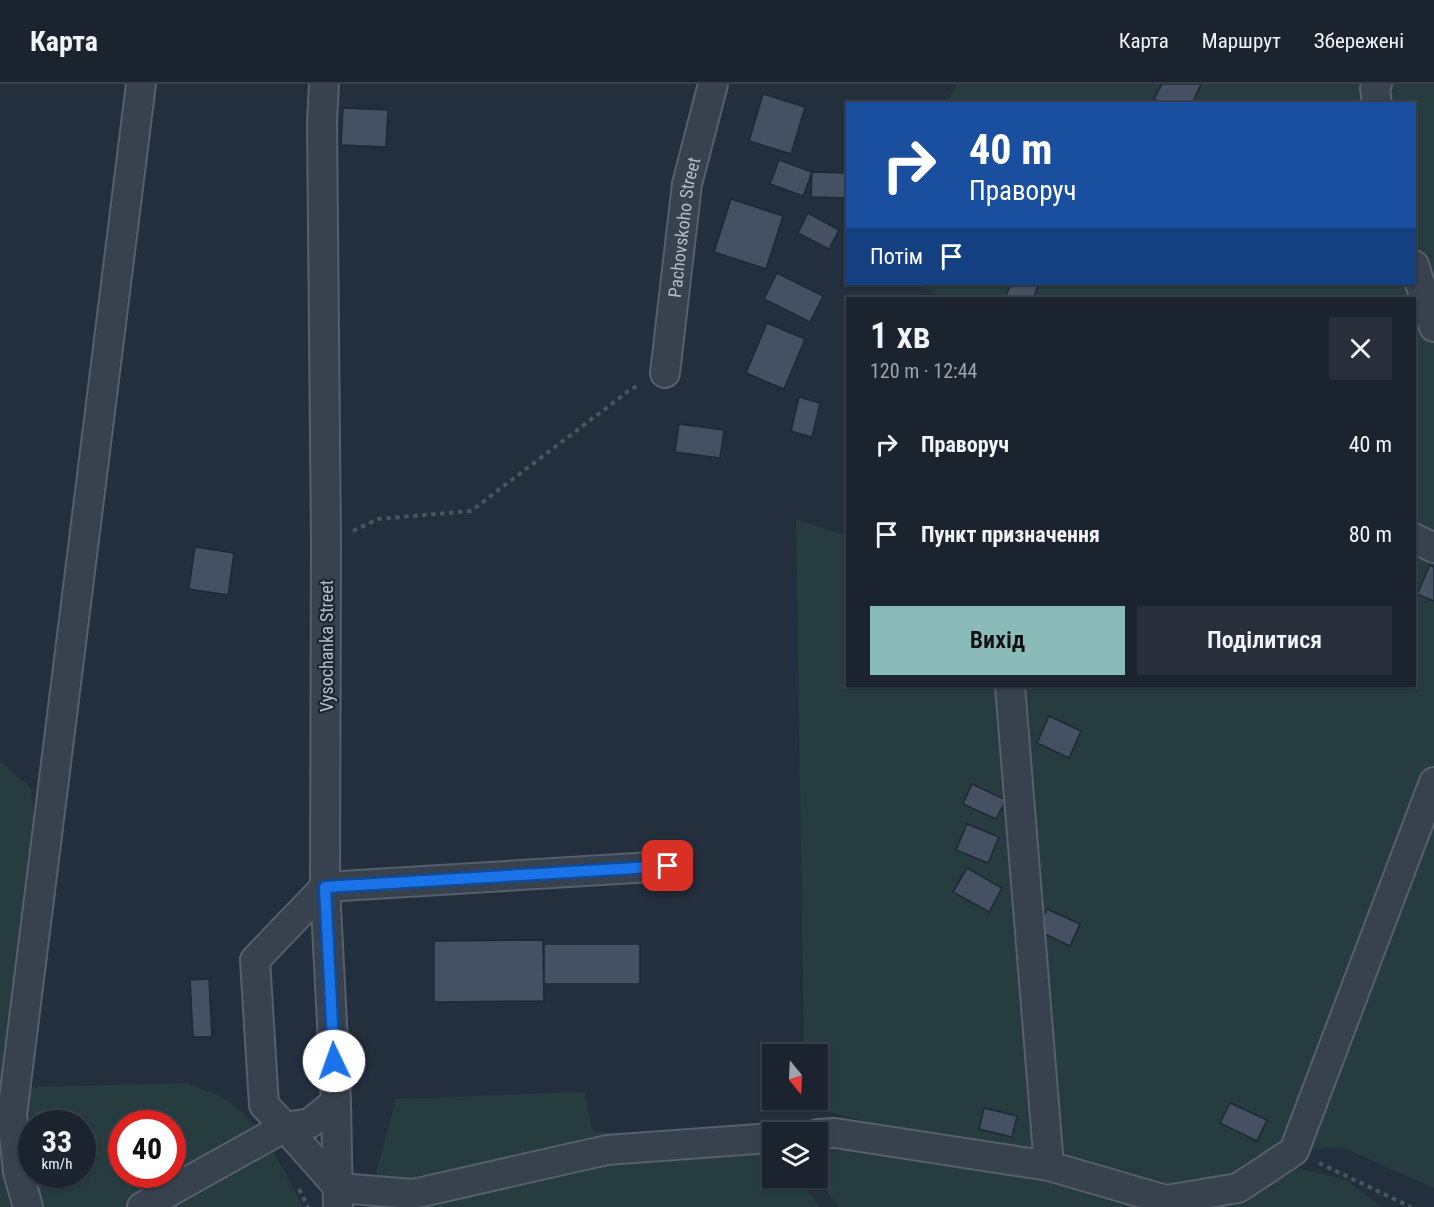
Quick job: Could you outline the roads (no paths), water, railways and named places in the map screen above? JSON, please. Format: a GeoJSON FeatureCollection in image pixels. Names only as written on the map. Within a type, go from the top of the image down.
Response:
{"type":"FeatureCollection","features":[{"type":"Feature","properties":{"kind":"street"},"geometry":{"type":"LineString","coordinates":[[28,1207],[18,1172],[12,1114],[141,84]]}},
{"type":"Feature","properties":{"kind":"street","name":"Vysochanka Street"},"geometry":{"type":"LineString","coordinates":[[324,84],[322,122],[326,543],[325,887],[339,1198]]}},
{"type":"Feature","properties":{"kind":"street","name":"Pachovskoho Street"},"geometry":{"type":"LineString","coordinates":[[665,373],[687,184],[712,84]]}},
{"type":"Feature","properties":{"kind":"street"},"geometry":{"type":"LineString","coordinates":[[1377,84],[1375,88],[1377,102]]}},
{"type":"Feature","properties":{"kind":"street"},"geometry":{"type":"LineString","coordinates":[[1416,271],[1434,327]]}},
{"type":"Feature","properties":{"kind":"street"},"geometry":{"type":"LineString","coordinates":[[1416,539],[1434,548]]}},
{"type":"Feature","properties":{"kind":"street"},"geometry":{"type":"LineString","coordinates":[[1011,687],[1049,1166]]}},
{"type":"Feature","properties":{"kind":"street"},"geometry":{"type":"LineString","coordinates":[[828,1133],[1049,1166],[1166,1200],[1238,1188],[1294,1151],[1434,782]]}},
{"type":"Feature","properties":{"kind":"street"},"geometry":{"type":"LineString","coordinates":[[668,866],[325,887],[255,960],[264,1105],[285,1127],[339,1198],[413,1194],[607,1150],[762,1139]]}},
{"type":"Feature","properties":{"kind":"street"},"geometry":{"type":"LineString","coordinates":[[142,1207],[285,1127],[310,1123],[336,1102]]}}]}
